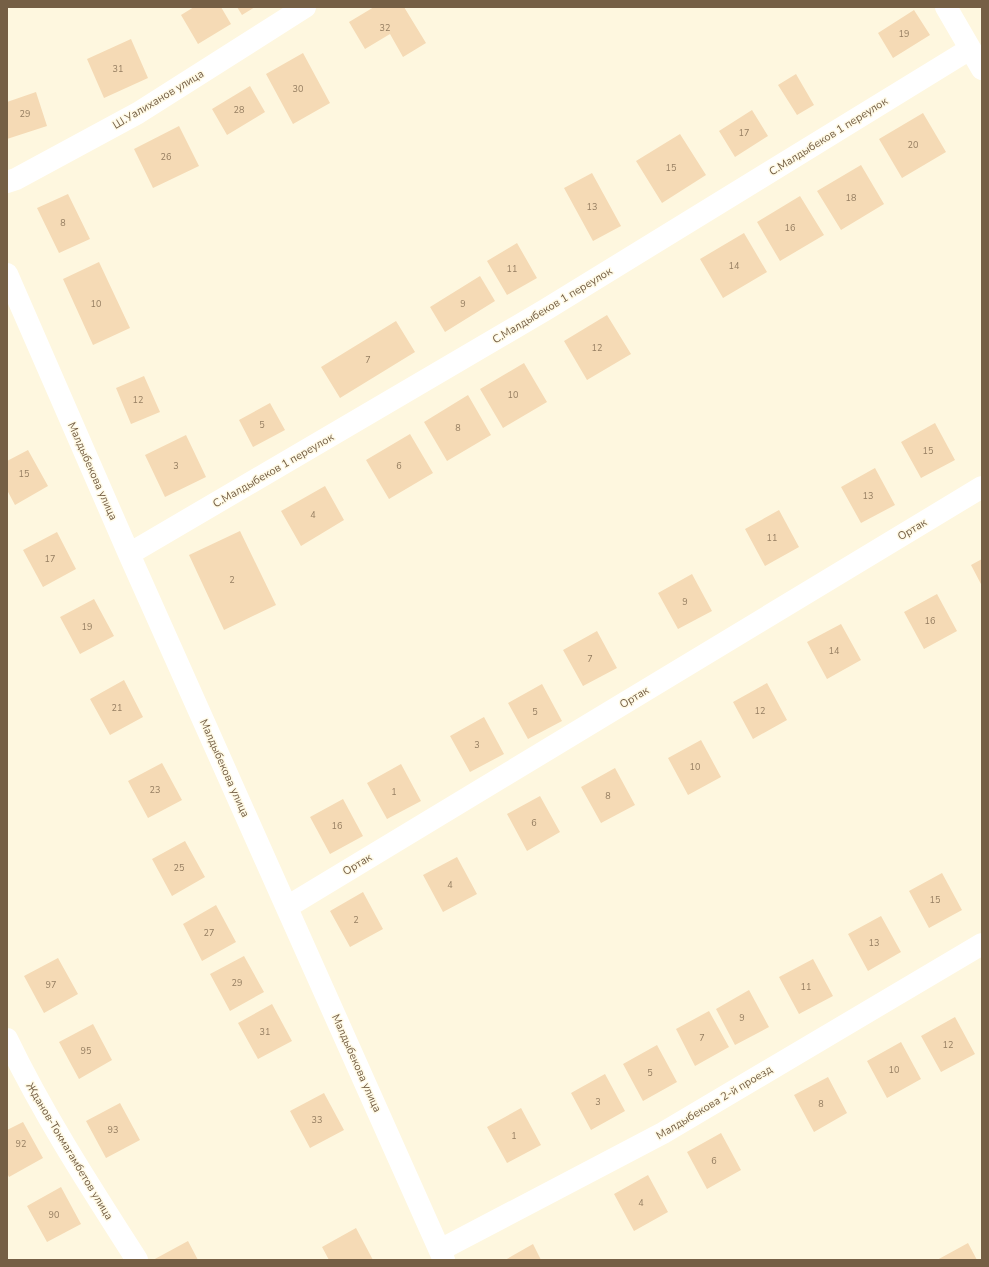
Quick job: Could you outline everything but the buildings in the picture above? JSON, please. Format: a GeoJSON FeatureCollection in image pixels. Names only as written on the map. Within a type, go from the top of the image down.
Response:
{"type":"FeatureCollection","features":[{"type":"Feature","properties":{"kind":"street","name":"Ш.Уалиханов улица"},"geometry":{"type":"LineString","coordinates":[[7,182],[16,179],[138,113],[305,7]]}},
{"type":"Feature","properties":{"kind":"street"},"geometry":{"type":"LineString","coordinates":[[946,7],[982,69]]}},
{"type":"Feature","properties":{"kind":"street","name":"С.Малдыбеков 1 переулок"},"geometry":{"type":"LineString","coordinates":[[129,554],[538,314],[970,49]]}},
{"type":"Feature","properties":{"kind":"street","name":"Малдыбекова улица"},"geometry":{"type":"LineString","coordinates":[[7,274],[129,554],[442,1255]]}},
{"type":"Feature","properties":{"kind":"street","name":"Ортак"},"geometry":{"type":"LineString","coordinates":[[287,907],[982,487]]}},
{"type":"Feature","properties":{"kind":"street","name":"Малдыбекова 2-й проезд"},"geometry":{"type":"LineString","coordinates":[[442,1255],[663,1133],[982,944]]}},
{"type":"Feature","properties":{"kind":"street","name":"Жданов-Токмагамбетов улица"},"geometry":{"type":"LineString","coordinates":[[7,1039],[24,1075],[83,1176],[137,1260]]}}]}
